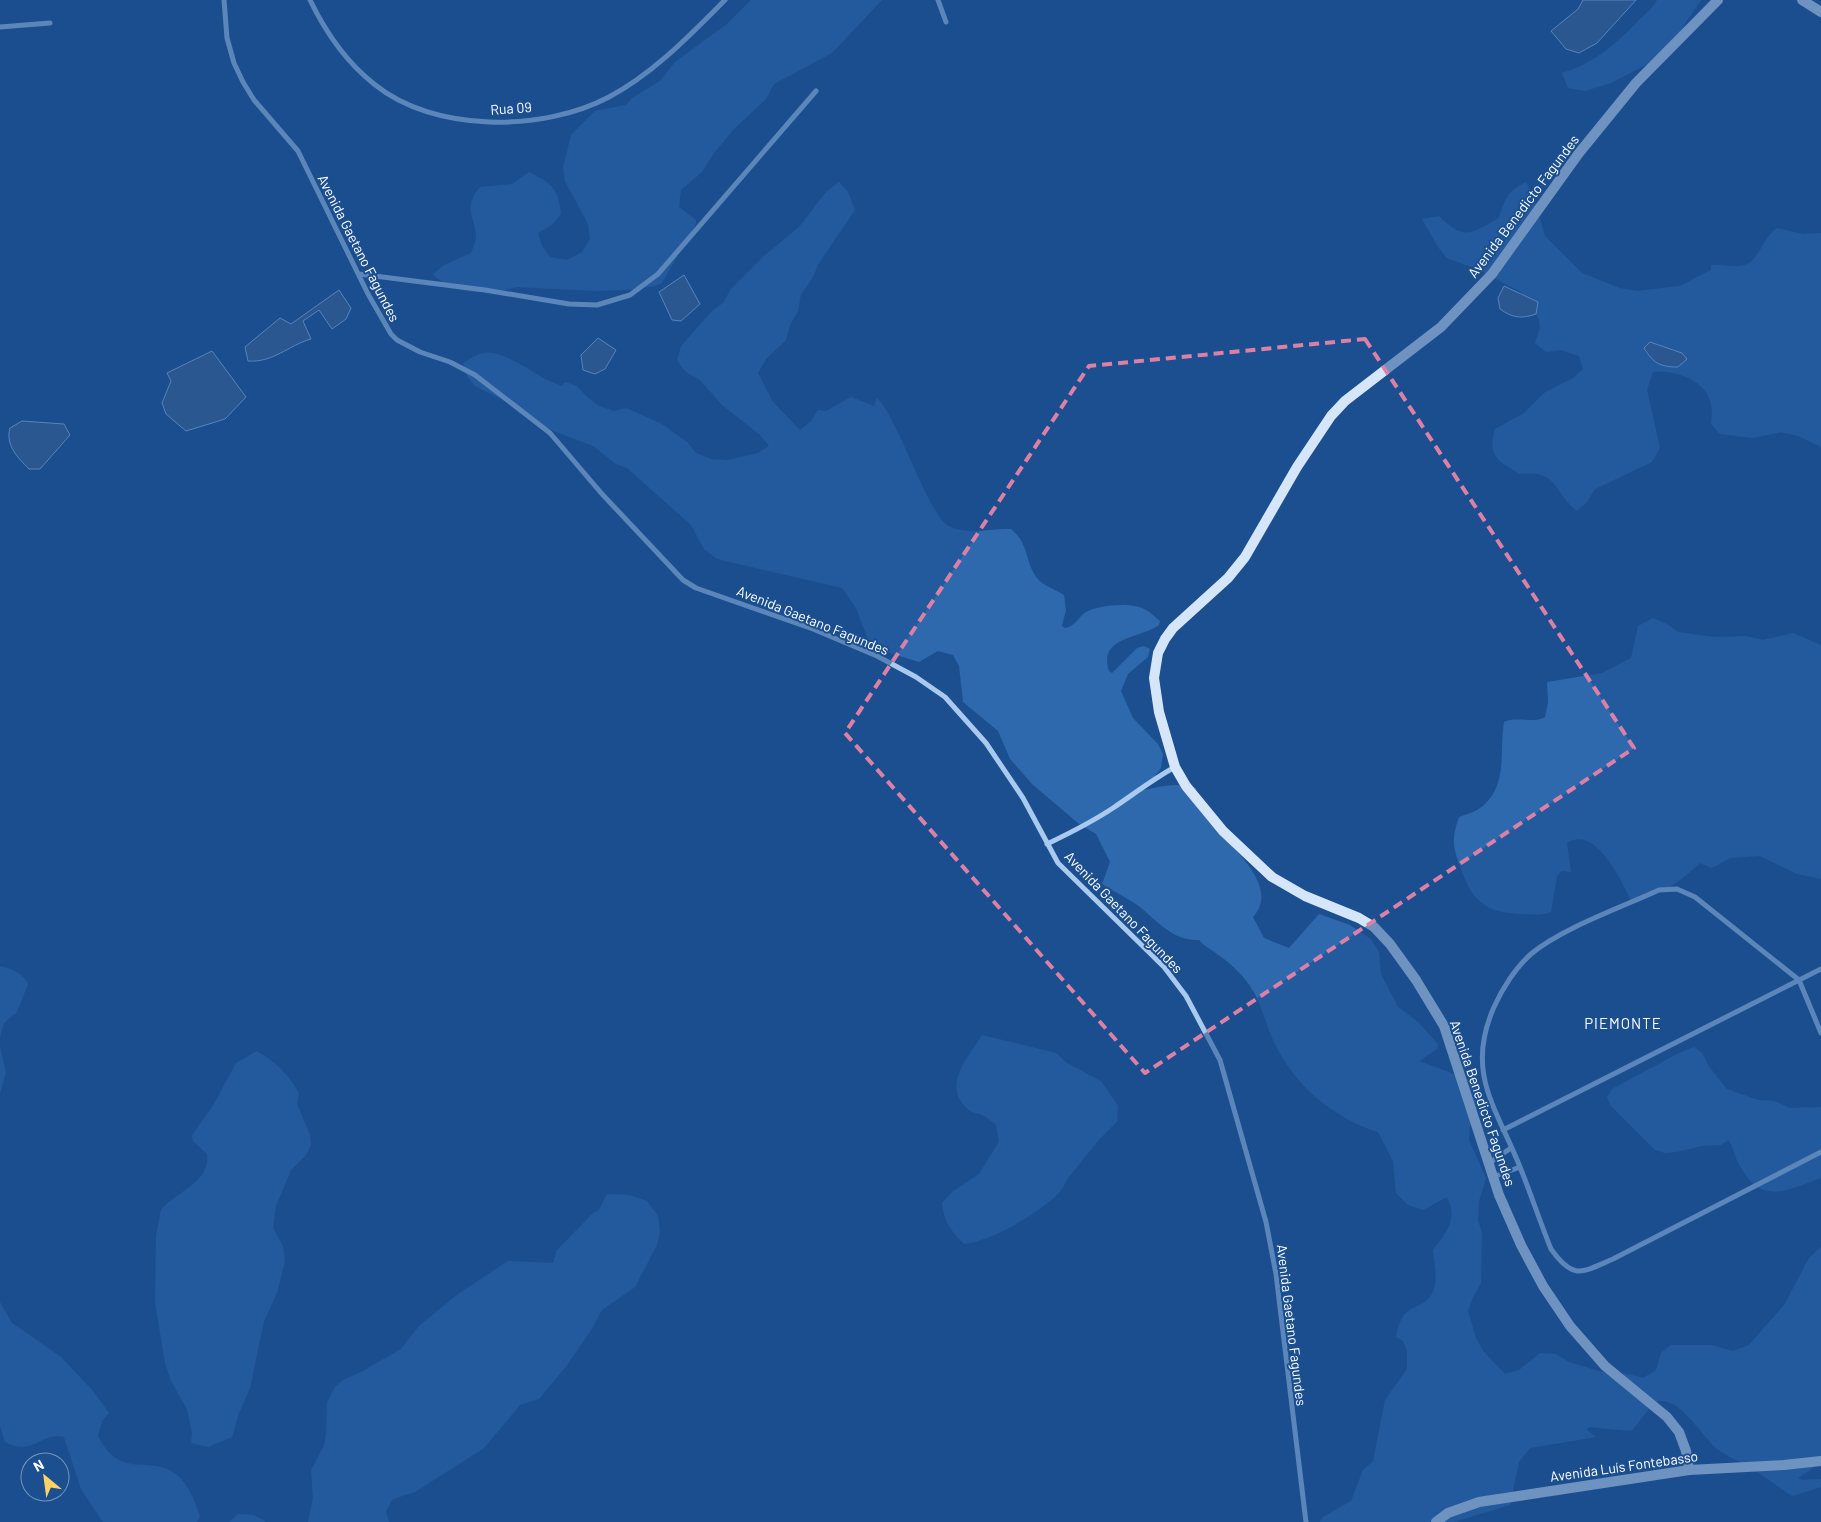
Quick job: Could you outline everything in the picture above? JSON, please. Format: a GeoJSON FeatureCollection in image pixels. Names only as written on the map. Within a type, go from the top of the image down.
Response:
{"type":"FeatureCollection","features":[{"type":"Feature","properties":{"kind":"street","name":"Avenida Gaetano Fagundes"},"geometry":{"type":"LineString","coordinates":[[224,0],[227,38],[234,63],[243,82],[254,100],[298,151],[384,325],[397,340],[475,375],[550,433],[602,494],[658,551],[683,580],[696,588],[813,629],[877,656],[916,677],[945,697],[986,743],[1024,798],[1058,863],[1164,967],[1186,996],[1220,1060],[1256,1183],[1276,1274],[1306,1522]]}},
{"type":"Feature","properties":{"kind":"street","name":"Rua 09"},"geometry":{"type":"LineString","coordinates":[[310,0],[333,40],[374,84],[397,99],[450,118],[502,123],[556,115],[589,106],[608,97],[651,70],[726,0]]}},
{"type":"Feature","properties":{"kind":"street"},"geometry":{"type":"LineString","coordinates":[[938,0],[946,22]]}},
{"type":"Feature","properties":{"kind":"street","name":"Avenida Benedicto Fagundes"},"geometry":{"type":"LineString","coordinates":[[1689,1470],[1679,1432],[1666,1418],[1605,1366],[1570,1326],[1543,1286],[1521,1245],[1493,1177],[1444,1026],[1432,1003],[1390,944],[1374,927],[1360,918],[1305,896],[1272,877],[1217,824],[1186,786],[1175,767],[1158,712],[1154,678],[1158,653],[1165,639],[1173,628],[1228,578],[1245,557],[1296,467],[1331,416],[1345,400],[1441,327],[1492,274],[1579,153],[1636,83],[1718,0]]}},
{"type":"Feature","properties":{"kind":"street"},"geometry":{"type":"LineString","coordinates":[[1802,0],[1821,12]]}},
{"type":"Feature","properties":{"kind":"street"},"geometry":{"type":"LineString","coordinates":[[0,27],[50,23]]}},
{"type":"Feature","properties":{"kind":"street"},"geometry":{"type":"LineString","coordinates":[[359,274],[485,290],[569,304],[597,305],[616,301],[630,295],[658,274],[816,91]]}},
{"type":"Feature","properties":{"kind":"street"},"geometry":{"type":"LineString","coordinates":[[1047,844],[1077,830],[1147,783],[1175,767]]}},
{"type":"Feature","properties":{"kind":"street"},"geometry":{"type":"LineString","coordinates":[[1821,1033],[1799,980],[1696,897],[1678,889],[1659,890],[1553,939],[1530,955],[1498,996],[1485,1027],[1481,1053],[1483,1075],[1493,1110],[1520,1168],[1550,1249],[1567,1268],[1582,1272],[1644,1244],[1821,1152]]}},
{"type":"Feature","properties":{"kind":"street"},"geometry":{"type":"LineString","coordinates":[[1503,1130],[1821,969]]}},
{"type":"Feature","properties":{"kind":"street"},"geometry":{"type":"LineString","coordinates":[[1488,1164],[1511,1148]]}},
{"type":"Feature","properties":{"kind":"street"},"geometry":{"type":"LineString","coordinates":[[1493,1177],[1520,1168]]}},
{"type":"Feature","properties":{"kind":"street","name":"Avenida Luís Fontebasso"},"geometry":{"type":"LineString","coordinates":[[1436,1522],[1448,1513],[1479,1502],[1689,1470],[1821,1461]]}},
{"type":"Feature","properties":{"kind":"highlighted area"},"geometry":{"type":"Polygon","coordinates":[[[1365,339],[1634,748],[1145,1073],[845,733],[1089,366],[1365,339]]]}},
{"type":"Feature","properties":{"kind":"shaded area"},"geometry":{"type":"Polygon","coordinates":[[[751,0],[882,0],[832,53],[774,84],[766,99],[734,129],[714,153],[702,172],[681,190],[679,207],[696,220],[696,224],[662,283],[655,286],[626,290],[596,291],[517,287],[507,290],[472,292],[450,286],[433,274],[444,265],[471,253],[476,237],[471,206],[480,187],[512,184],[529,172],[552,187],[556,192],[560,205],[561,214],[552,225],[538,233],[542,246],[550,257],[567,260],[582,252],[590,239],[588,224],[565,181],[563,167],[571,135],[595,111],[626,105],[632,98],[660,81],[675,62],[727,24],[751,0]]]}},
{"type":"Feature","properties":{"kind":"shaded area"},"geometry":{"type":"Polygon","coordinates":[[[1583,0],[1636,0],[1597,43],[1579,53],[1566,49],[1551,31],[1578,9],[1583,0]]]}},
{"type":"Feature","properties":{"kind":"shaded area"},"geometry":{"type":"Polygon","coordinates":[[[1657,0],[1701,0],[1686,22],[1679,38],[1657,59],[1611,83],[1585,91],[1568,88],[1562,73],[1585,64],[1604,52],[1630,29],[1657,0]]]}},
{"type":"Feature","properties":{"kind":"shaded area"},"geometry":{"type":"Polygon","coordinates":[[[839,182],[848,192],[855,210],[819,263],[812,279],[801,294],[798,311],[790,325],[786,340],[766,359],[758,373],[773,402],[800,430],[811,421],[818,410],[826,411],[851,397],[874,406],[877,398],[886,409],[923,488],[942,520],[950,527],[965,531],[1011,529],[1021,541],[1030,565],[1039,581],[1064,595],[1066,610],[1062,626],[1065,628],[1072,625],[1083,614],[1091,610],[1115,605],[1139,607],[1160,621],[1159,625],[1152,629],[1115,644],[1107,660],[1109,671],[1112,673],[1137,648],[1144,646],[1150,649],[1148,657],[1128,674],[1121,691],[1133,718],[1158,744],[1163,754],[1161,768],[1144,790],[1176,785],[1196,788],[1199,806],[1205,817],[1248,864],[1256,878],[1261,891],[1260,905],[1253,917],[1264,938],[1289,948],[1319,914],[1350,925],[1371,939],[1379,952],[1381,974],[1398,1007],[1418,1022],[1438,1044],[1437,1049],[1419,1061],[1470,1080],[1481,1089],[1477,1110],[1478,1117],[1470,1125],[1469,1140],[1486,1178],[1479,1201],[1478,1220],[1482,1233],[1481,1283],[1468,1311],[1476,1338],[1484,1352],[1505,1374],[1519,1370],[1540,1353],[1556,1354],[1569,1362],[1602,1372],[1628,1374],[1643,1378],[1656,1370],[1661,1353],[1671,1345],[1711,1345],[1733,1351],[1749,1345],[1784,1305],[1809,1258],[1821,1247],[1821,1463],[1798,1478],[1802,1480],[1821,1479],[1821,1487],[1792,1496],[1756,1471],[1717,1449],[1683,1412],[1667,1402],[1659,1401],[1653,1405],[1631,1431],[1589,1427],[1587,1430],[1596,1437],[1530,1448],[1519,1462],[1510,1505],[1454,1522],[1320,1522],[1323,1517],[1351,1501],[1363,1470],[1373,1461],[1385,1400],[1407,1369],[1407,1350],[1403,1341],[1396,1337],[1399,1325],[1407,1312],[1427,1300],[1434,1289],[1436,1272],[1433,1250],[1443,1238],[1451,1219],[1450,1205],[1447,1197],[1423,1210],[1408,1205],[1396,1193],[1393,1161],[1378,1132],[1361,1126],[1331,1109],[1304,1086],[1282,1058],[1254,993],[1239,973],[1199,940],[1180,937],[1172,933],[1136,904],[1102,884],[1110,862],[1096,834],[1079,824],[1032,784],[1010,759],[998,731],[963,702],[959,666],[953,655],[938,651],[919,662],[883,651],[868,639],[856,608],[842,588],[717,559],[704,549],[691,525],[627,468],[616,464],[593,446],[543,427],[505,401],[475,386],[467,376],[463,363],[469,359],[484,353],[501,355],[553,383],[562,386],[565,382],[577,386],[599,406],[614,411],[626,408],[662,424],[687,442],[696,453],[711,459],[727,460],[758,453],[769,446],[759,434],[722,405],[700,380],[686,372],[677,361],[681,346],[712,311],[723,303],[731,289],[765,255],[799,227],[826,192],[839,182]]]}},
{"type":"Feature","properties":{"kind":"shaded area"},"geometry":{"type":"Polygon","coordinates":[[[1526,182],[1533,196],[1545,236],[1582,273],[1620,288],[1637,291],[1680,286],[1711,270],[1711,265],[1738,266],[1747,264],[1755,257],[1772,232],[1777,228],[1803,234],[1821,233],[1821,447],[1798,436],[1781,432],[1753,438],[1720,434],[1711,424],[1711,403],[1704,389],[1684,376],[1668,372],[1653,372],[1647,390],[1660,448],[1652,462],[1595,489],[1587,502],[1577,511],[1549,479],[1542,475],[1520,474],[1500,461],[1496,457],[1492,446],[1495,429],[1524,413],[1544,393],[1573,378],[1583,369],[1579,356],[1561,350],[1546,352],[1535,343],[1540,328],[1539,319],[1521,292],[1477,269],[1447,258],[1438,247],[1422,219],[1439,216],[1455,229],[1462,232],[1475,231],[1499,218],[1503,205],[1511,192],[1526,182]]]}},
{"type":"Feature","properties":{"kind":"shaded area"},"geometry":{"type":"Polygon","coordinates":[[[684,275],[700,304],[681,321],[672,320],[659,292],[684,275]]]}},
{"type":"Feature","properties":{"kind":"shaded area"},"geometry":{"type":"Polygon","coordinates":[[[1504,286],[1538,302],[1536,314],[1517,317],[1500,309],[1498,298],[1504,286]]]}},
{"type":"Feature","properties":{"kind":"shaded area"},"geometry":{"type":"Polygon","coordinates":[[[339,290],[351,308],[346,319],[332,329],[319,310],[303,321],[311,339],[265,359],[248,361],[245,347],[280,318],[291,324],[339,290]]]}},
{"type":"Feature","properties":{"kind":"shaded area"},"geometry":{"type":"Polygon","coordinates":[[[598,338],[616,350],[605,369],[595,374],[583,370],[581,355],[598,338]]]}},
{"type":"Feature","properties":{"kind":"shaded area"},"geometry":{"type":"Polygon","coordinates":[[[1650,342],[1682,353],[1687,359],[1678,367],[1662,365],[1654,361],[1644,348],[1650,342]]]}},
{"type":"Feature","properties":{"kind":"shaded area"},"geometry":{"type":"Polygon","coordinates":[[[212,351],[246,397],[225,419],[186,431],[166,414],[162,403],[171,381],[167,373],[212,351]]]}},
{"type":"Feature","properties":{"kind":"shaded area"},"geometry":{"type":"Polygon","coordinates":[[[22,421],[64,424],[70,435],[40,469],[29,469],[11,446],[9,440],[10,428],[22,421]]]}},
{"type":"Feature","properties":{"kind":"shaded area"},"geometry":{"type":"Polygon","coordinates":[[[1653,618],[1667,624],[1678,632],[1714,637],[1746,636],[1763,640],[1793,633],[1821,645],[1821,879],[1797,874],[1760,856],[1730,858],[1712,868],[1700,863],[1669,888],[1632,903],[1607,858],[1588,841],[1578,839],[1567,843],[1571,872],[1562,871],[1557,876],[1551,912],[1520,914],[1489,908],[1470,890],[1456,855],[1454,838],[1459,817],[1482,807],[1497,787],[1500,777],[1504,722],[1509,720],[1535,720],[1545,717],[1548,702],[1547,682],[1602,673],[1631,658],[1638,626],[1653,618]]]}},
{"type":"Feature","properties":{"kind":"shaded area"},"geometry":{"type":"Polygon","coordinates":[[[0,966],[17,972],[28,984],[17,1012],[4,1023],[0,1037],[0,966]]]}},
{"type":"Feature","properties":{"kind":"shaded area"},"geometry":{"type":"Polygon","coordinates":[[[982,1035],[1056,1053],[1067,1063],[1101,1081],[1118,1106],[1117,1122],[1098,1141],[1060,1191],[1040,1209],[988,1238],[964,1244],[949,1226],[944,1216],[942,1203],[952,1192],[979,1174],[999,1142],[996,1125],[984,1116],[969,1110],[961,1101],[957,1091],[960,1072],[982,1035]]]}},
{"type":"Feature","properties":{"kind":"shaded area"},"geometry":{"type":"Polygon","coordinates":[[[0,1047],[6,1073],[0,1093],[0,1047]]]}},
{"type":"Feature","properties":{"kind":"shaded area"},"geometry":{"type":"Polygon","coordinates":[[[1694,1047],[1702,1053],[1710,1068],[1727,1089],[1758,1100],[1774,1101],[1790,1108],[1821,1107],[1821,1178],[1785,1190],[1775,1192],[1765,1190],[1756,1186],[1747,1177],[1737,1161],[1728,1140],[1721,1145],[1702,1146],[1665,1153],[1655,1150],[1611,1106],[1607,1097],[1612,1089],[1694,1047]]]}},
{"type":"Feature","properties":{"kind":"shaded area"},"geometry":{"type":"Polygon","coordinates":[[[257,1051],[281,1069],[299,1093],[297,1104],[310,1135],[311,1145],[306,1155],[291,1170],[276,1206],[273,1228],[283,1246],[285,1261],[277,1293],[264,1321],[250,1388],[239,1413],[232,1437],[208,1447],[191,1443],[192,1433],[187,1409],[171,1381],[165,1363],[155,1302],[156,1236],[161,1210],[167,1203],[198,1179],[204,1172],[207,1164],[207,1154],[193,1141],[192,1135],[213,1106],[236,1063],[257,1051]]]}},
{"type":"Feature","properties":{"kind":"shaded area"},"geometry":{"type":"Polygon","coordinates":[[[607,1194],[630,1195],[647,1201],[658,1216],[660,1232],[657,1245],[635,1287],[602,1310],[590,1332],[567,1365],[539,1399],[520,1405],[484,1448],[415,1492],[393,1499],[386,1511],[389,1522],[308,1522],[313,1498],[311,1470],[324,1446],[327,1402],[335,1387],[343,1380],[401,1349],[419,1326],[458,1294],[508,1261],[553,1263],[557,1250],[592,1214],[599,1210],[607,1194]]]}},
{"type":"Feature","properties":{"kind":"shaded area"},"geometry":{"type":"Polygon","coordinates":[[[0,1302],[12,1323],[61,1357],[93,1391],[109,1413],[102,1421],[98,1436],[107,1450],[116,1458],[126,1463],[156,1466],[167,1469],[177,1475],[188,1489],[200,1516],[197,1522],[103,1522],[81,1489],[64,1437],[49,1437],[24,1447],[15,1446],[5,1442],[0,1426],[0,1302]]]}},
{"type":"Feature","properties":{"kind":"shaded area"},"geometry":{"type":"Polygon","coordinates":[[[238,1514],[254,1515],[266,1522],[229,1522],[238,1514]]]}},
{"type":"Feature","properties":{"kind":"district","name":"PIEMONTE"},"geometry":{"type":"Point","coordinates":[1623,1023]}}]}
